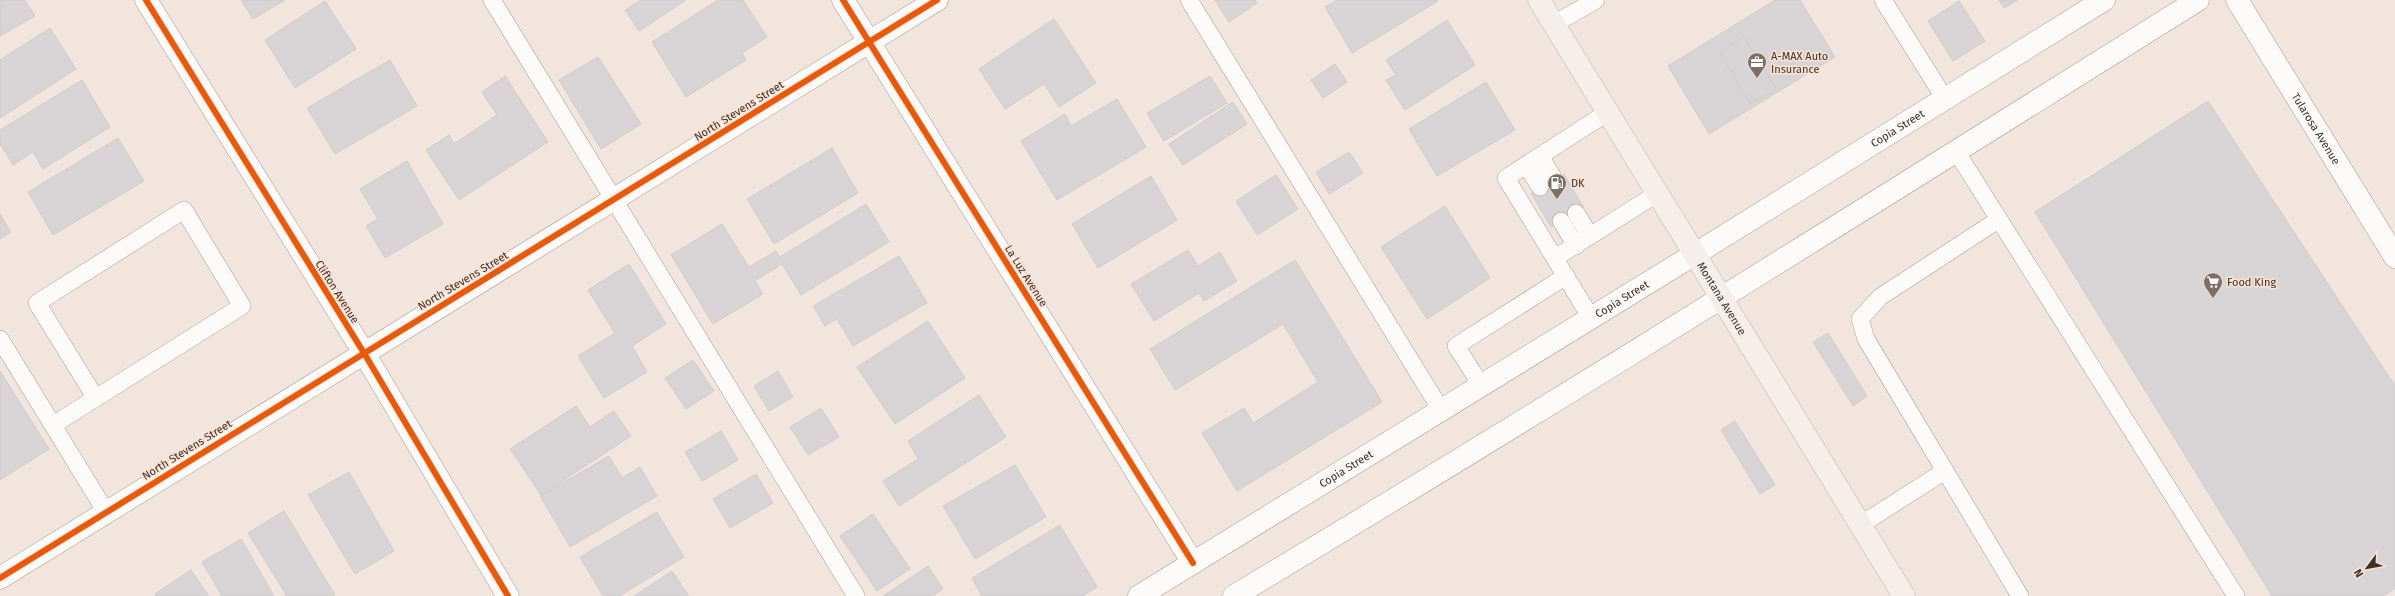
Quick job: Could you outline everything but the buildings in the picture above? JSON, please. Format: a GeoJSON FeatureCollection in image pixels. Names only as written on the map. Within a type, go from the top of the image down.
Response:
{"type":"FeatureCollection","features":[{"type":"Feature","properties":{"kind":"main road","name":"Montana Avenue"},"geometry":{"type":"LineString","coordinates":[[1539,0],[1904,596]]}},
{"type":"Feature","properties":{"kind":"street","name":"Clifton Avenue"},"geometry":{"type":"LineString","coordinates":[[146,0],[364,353],[508,596]]}},
{"type":"Feature","properties":{"kind":"street","name":"La Luz Avenue"},"geometry":{"type":"LineString","coordinates":[[843,0],[1192,563]]}},
{"type":"Feature","properties":{"kind":"street","name":"North Stevens Street"},"geometry":{"type":"LineString","coordinates":[[0,578],[937,0]]}},
{"type":"Feature","properties":{"kind":"street","name":"Copia Street"},"geometry":{"type":"LineString","coordinates":[[1139,596],[1592,318],[2104,0]]}},
{"type":"Feature","properties":{"kind":"street"},"geometry":{"type":"LineString","coordinates":[[1234,596],[1467,457],[1722,299],[2198,0]]}},
{"type":"Feature","properties":{"kind":"street","name":"Tularosa Avenue"},"geometry":{"type":"LineString","coordinates":[[2237,0],[2395,257]]}},
{"type":"Feature","properties":{"kind":"lane"},"geometry":{"type":"LineString","coordinates":[[492,0],[856,596]]}},
{"type":"Feature","properties":{"kind":"lane"},"geometry":{"type":"LineString","coordinates":[[1189,0],[1441,410]]}},
{"type":"Feature","properties":{"kind":"lane"},"geometry":{"type":"LineString","coordinates":[[1554,24],[1596,0]]}},
{"type":"Feature","properties":{"kind":"lane"},"geometry":{"type":"LineString","coordinates":[[1883,0],[1945,99]]}},
{"type":"Feature","properties":{"kind":"lane"},"geometry":{"type":"LineString","coordinates":[[1592,318],[1506,178],[1608,112]]}},
{"type":"Feature","properties":{"kind":"lane"},"geometry":{"type":"LineString","coordinates":[[1956,151],[2236,596]]}},
{"type":"Feature","properties":{"kind":"lane"},"geometry":{"type":"LineString","coordinates":[[1540,156],[1554,179]]}},
{"type":"Feature","properties":{"kind":"lane"},"geometry":{"type":"LineString","coordinates":[[1526,165],[1540,187]]}},
{"type":"Feature","properties":{"kind":"lane"},"geometry":{"type":"LineString","coordinates":[[1555,258],[1658,193]]}},
{"type":"Feature","properties":{"kind":"lane"},"geometry":{"type":"LineString","coordinates":[[53,425],[95,397],[242,306],[184,210],[37,303],[95,397]]}},
{"type":"Feature","properties":{"kind":"lane"},"geometry":{"type":"LineString","coordinates":[[1576,213],[1590,236]]}},
{"type":"Feature","properties":{"kind":"lane"},"geometry":{"type":"LineString","coordinates":[[1998,220],[1880,297],[1860,319],[1866,339],[2020,596]]}},
{"type":"Feature","properties":{"kind":"lane"},"geometry":{"type":"LineString","coordinates":[[1561,221],[1576,246]]}},
{"type":"Feature","properties":{"kind":"lane"},"geometry":{"type":"LineString","coordinates":[[1481,385],[1456,346],[1566,276]]}},
{"type":"Feature","properties":{"kind":"lane"},"geometry":{"type":"LineString","coordinates":[[0,339],[106,512]]}},
{"type":"Feature","properties":{"kind":"lane"},"geometry":{"type":"LineString","coordinates":[[1860,525],[1945,471]]}},
{"type":"Feature","properties":{"kind":"cycle path"},"geometry":{"type":"LineString","coordinates":[[146,0],[364,353],[508,596]]}},
{"type":"Feature","properties":{"kind":"cycle path"},"geometry":{"type":"LineString","coordinates":[[843,0],[1193,563]]}},
{"type":"Feature","properties":{"kind":"cycle path"},"geometry":{"type":"LineString","coordinates":[[0,578],[937,0]]}},
{"type":"Feature","properties":{"kind":"place","name":"A-MAX Auto Insurance"},"geometry":{"type":"Point","coordinates":[1757,79]}},
{"type":"Feature","properties":{"kind":"place","name":"DK"},"geometry":{"type":"Point","coordinates":[1557,200]}},
{"type":"Feature","properties":{"kind":"place","name":"Food King"},"geometry":{"type":"Point","coordinates":[2213,299]}}]}
